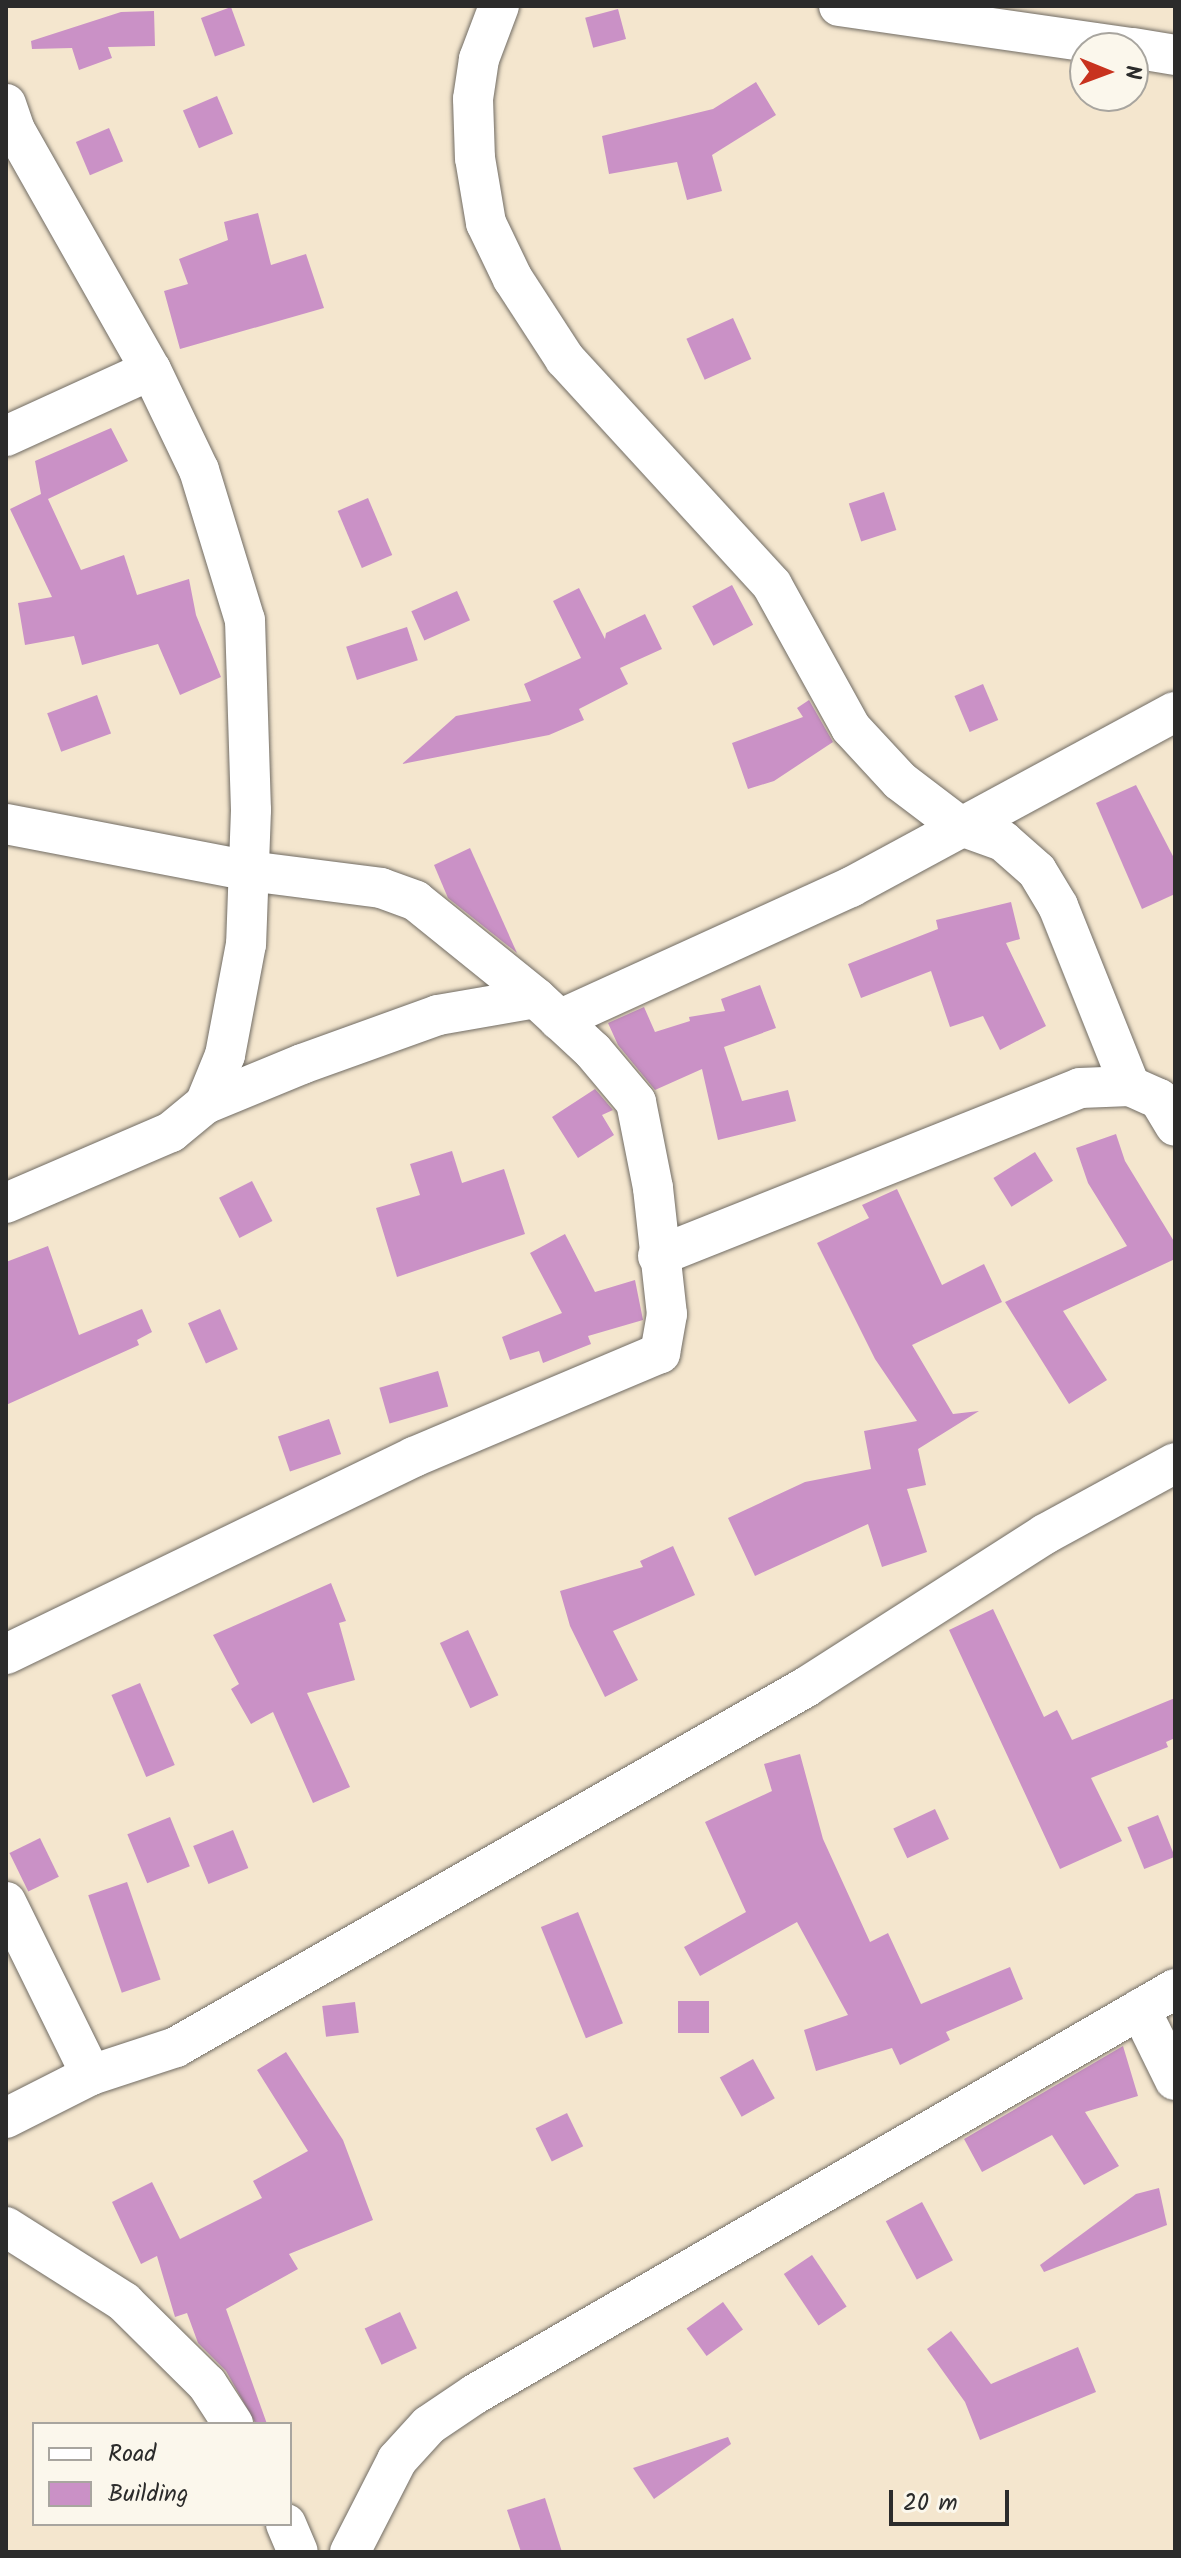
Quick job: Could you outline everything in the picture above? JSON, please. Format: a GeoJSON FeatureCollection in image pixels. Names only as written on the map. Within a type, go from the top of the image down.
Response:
{"type":"FeatureCollection","features":[{"type":"Feature","properties":{"kind":"street"},"geometry":{"type":"LineString","coordinates":[[499,6],[479,59],[473,99],[475,158],[486,223],[513,279],[565,359],[772,585],[851,728],[900,781],[958,825],[1003,841],[1037,871],[1058,906],[1130,1086]]}},
{"type":"Feature","properties":{"kind":"street"},"geometry":{"type":"LineString","coordinates":[[839,6],[1069,39]]}},
{"type":"Feature","properties":{"kind":"street"},"geometry":{"type":"LineString","coordinates":[[1149,51],[1175,55]]}},
{"type":"Feature","properties":{"kind":"street"},"geometry":{"type":"LineString","coordinates":[[6,104],[15,130],[151,370],[199,470],[245,620],[249,871],[244,958],[225,1055],[205,1104]]}},
{"type":"Feature","properties":{"kind":"street"},"geometry":{"type":"LineString","coordinates":[[6,436],[151,370]]}},
{"type":"Feature","properties":{"kind":"street"},"geometry":{"type":"LineString","coordinates":[[6,1203],[171,1132],[205,1104],[438,1015],[548,1009],[851,887],[958,825],[1175,712]]}},
{"type":"Feature","properties":{"kind":"street"},"geometry":{"type":"LineString","coordinates":[[6,824],[249,871],[381,888],[416,901],[548,1009],[636,1102],[653,1188],[658,1256],[667,1314],[660,1353],[414,1457],[6,1654]]}},
{"type":"Feature","properties":{"kind":"street"},"geometry":{"type":"LineString","coordinates":[[658,1256],[1080,1088],[1130,1086],[1159,1099],[1175,1126]]}},
{"type":"Feature","properties":{"kind":"street"},"geometry":{"type":"LineString","coordinates":[[6,2118],[91,2075],[176,2047],[806,1687],[1045,1534],[1175,1463]]}},
{"type":"Feature","properties":{"kind":"street"},"geometry":{"type":"LineString","coordinates":[[6,1902],[91,2075]]}},
{"type":"Feature","properties":{"kind":"street"},"geometry":{"type":"LineString","coordinates":[[350,2552],[397,2460],[429,2425],[1175,1989]]}},
{"type":"Feature","properties":{"kind":"street"},"geometry":{"type":"LineString","coordinates":[[1140,2009],[1175,2080]]}},
{"type":"Feature","properties":{"kind":"street"},"geometry":{"type":"LineString","coordinates":[[6,2227],[124,2302],[207,2384],[232,2422]]}},
{"type":"Feature","properties":{"kind":"street"},"geometry":{"type":"LineString","coordinates":[[287,2526],[298,2552]]}},
{"type":"Feature","properties":{"kind":"building"},"geometry":{"type":"Polygon","coordinates":[[[231,7],[245,46],[215,56],[201,18],[231,7]]]}},
{"type":"Feature","properties":{"kind":"building"},"geometry":{"type":"Polygon","coordinates":[[[618,9],[626,39],[593,48],[585,18],[618,9]]]}},
{"type":"Feature","properties":{"kind":"building"},"geometry":{"type":"Polygon","coordinates":[[[154,11],[155,46],[108,47],[112,58],[79,70],[72,48],[32,49],[31,41],[121,12],[154,11]]]}},
{"type":"Feature","properties":{"kind":"building"},"geometry":{"type":"Polygon","coordinates":[[[756,82],[776,115],[712,155],[722,191],[687,200],[677,162],[609,174],[602,136],[713,109],[756,82]]]}},
{"type":"Feature","properties":{"kind":"building"},"geometry":{"type":"Polygon","coordinates":[[[217,96],[233,134],[199,148],[183,110],[217,96]]]}},
{"type":"Feature","properties":{"kind":"building"},"geometry":{"type":"Polygon","coordinates":[[[109,128],[123,161],[90,175],[76,142],[109,128]]]}},
{"type":"Feature","properties":{"kind":"building"},"geometry":{"type":"Polygon","coordinates":[[[258,213],[271,265],[306,254],[324,308],[180,349],[164,291],[188,284],[179,259],[228,240],[224,222],[258,213]]]}},
{"type":"Feature","properties":{"kind":"building"},"geometry":{"type":"Polygon","coordinates":[[[733,318],[751,359],[705,380],[686,339],[733,318]]]}},
{"type":"Feature","properties":{"kind":"building"},"geometry":{"type":"Polygon","coordinates":[[[111,428],[128,461],[48,499],[81,570],[124,555],[137,595],[189,579],[196,615],[221,677],[180,695],[158,644],[82,665],[74,636],[25,645],[18,603],[52,597],[10,509],[41,494],[35,461],[111,428]]]}},
{"type":"Feature","properties":{"kind":"building"},"geometry":{"type":"Polygon","coordinates":[[[884,492],[896,530],[861,541],[849,503],[884,492]]]}},
{"type":"Feature","properties":{"kind":"building"},"geometry":{"type":"Polygon","coordinates":[[[368,498],[392,555],[362,568],[338,511],[368,498]]]}},
{"type":"Feature","properties":{"kind":"building"},"geometry":{"type":"Polygon","coordinates":[[[732,585],[753,625],[713,646],[692,606],[732,585]]]}},
{"type":"Feature","properties":{"kind":"building"},"geometry":{"type":"Polygon","coordinates":[[[579,588],[605,639],[606,633],[645,614],[662,649],[620,668],[628,684],[579,709],[584,720],[549,735],[402,764],[456,716],[531,701],[524,684],[581,658],[553,601],[579,588]]]}},
{"type":"Feature","properties":{"kind":"building"},"geometry":{"type":"Polygon","coordinates":[[[457,591],[470,620],[424,641],[411,611],[457,591]]]}},
{"type":"Feature","properties":{"kind":"building"},"geometry":{"type":"Polygon","coordinates":[[[407,627],[418,660],[357,680],[346,647],[407,627]]]}},
{"type":"Feature","properties":{"kind":"building"},"geometry":{"type":"Polygon","coordinates":[[[983,684],[998,720],[970,732],[954,696],[983,684]]]}},
{"type":"Feature","properties":{"kind":"building"},"geometry":{"type":"Polygon","coordinates":[[[97,695],[111,734],[61,752],[47,713],[97,695]]]}},
{"type":"Feature","properties":{"kind":"building"},"geometry":{"type":"Polygon","coordinates":[[[809,700],[833,742],[774,781],[748,789],[732,743],[803,717],[797,708],[809,700]]]}},
{"type":"Feature","properties":{"kind":"building"},"geometry":{"type":"Polygon","coordinates":[[[1136,785],[1175,860],[1175,894],[1142,909],[1096,803],[1136,785]]]}},
{"type":"Feature","properties":{"kind":"building"},"geometry":{"type":"Polygon","coordinates":[[[470,848],[517,953],[448,898],[434,865],[470,848]]]}},
{"type":"Feature","properties":{"kind":"building"},"geometry":{"type":"Polygon","coordinates":[[[1011,902],[1020,939],[1006,943],[1046,1026],[1000,1050],[983,1016],[950,1027],[931,971],[861,998],[848,964],[938,929],[936,920],[1011,902]]]}},
{"type":"Feature","properties":{"kind":"building"},"geometry":{"type":"Polygon","coordinates":[[[760,985],[776,1028],[724,1047],[742,1101],[788,1090],[796,1121],[718,1140],[702,1069],[655,1090],[618,1045],[608,1023],[644,1007],[655,1032],[690,1021],[689,1017],[725,1011],[721,999],[760,985]]]}},
{"type":"Feature","properties":{"kind":"building"},"geometry":{"type":"Polygon","coordinates":[[[595,1089],[613,1110],[602,1115],[614,1135],[578,1158],[552,1117],[595,1089]]]}},
{"type":"Feature","properties":{"kind":"building"},"geometry":{"type":"Polygon","coordinates":[[[1116,1134],[1125,1161],[1175,1243],[1175,1259],[1063,1311],[1107,1380],[1069,1404],[1005,1302],[1127,1246],[1088,1183],[1076,1148],[1116,1134]]]}},
{"type":"Feature","properties":{"kind":"building"},"geometry":{"type":"Polygon","coordinates":[[[452,1151],[462,1183],[504,1169],[525,1234],[397,1277],[376,1208],[420,1195],[410,1164],[452,1151]]]}},
{"type":"Feature","properties":{"kind":"building"},"geometry":{"type":"Polygon","coordinates":[[[1035,1152],[1053,1181],[1011,1207],[993,1178],[1035,1152]]]}},
{"type":"Feature","properties":{"kind":"building"},"geometry":{"type":"Polygon","coordinates":[[[252,1181],[272,1221],[239,1238],[219,1198],[252,1181]]]}},
{"type":"Feature","properties":{"kind":"building"},"geometry":{"type":"Polygon","coordinates":[[[897,1189],[942,1285],[984,1264],[1002,1302],[912,1345],[953,1414],[979,1411],[918,1449],[926,1485],[907,1489],[927,1552],[882,1567],[868,1524],[755,1576],[728,1518],[805,1482],[871,1469],[864,1431],[917,1421],[875,1359],[817,1243],[869,1218],[862,1205],[897,1189]]]}},
{"type":"Feature","properties":{"kind":"building"},"geometry":{"type":"Polygon","coordinates":[[[565,1234],[595,1292],[635,1280],[643,1320],[588,1336],[591,1344],[543,1363],[539,1351],[510,1360],[502,1337],[562,1313],[530,1253],[565,1234]]]}},
{"type":"Feature","properties":{"kind":"building"},"geometry":{"type":"Polygon","coordinates":[[[48,1246],[79,1335],[142,1309],[152,1332],[137,1340],[139,1345],[6,1405],[6,1262],[48,1246]]]}},
{"type":"Feature","properties":{"kind":"building"},"geometry":{"type":"Polygon","coordinates":[[[220,1309],[238,1349],[206,1363],[188,1323],[220,1309]]]}},
{"type":"Feature","properties":{"kind":"building"},"geometry":{"type":"Polygon","coordinates":[[[438,1371],[448,1407],[390,1423],[379,1388],[438,1371]]]}},
{"type":"Feature","properties":{"kind":"building"},"geometry":{"type":"Polygon","coordinates":[[[329,1419],[341,1454],[290,1472],[278,1437],[329,1419]]]}},
{"type":"Feature","properties":{"kind":"building"},"geometry":{"type":"Polygon","coordinates":[[[673,1546],[695,1595],[613,1631],[638,1680],[605,1697],[570,1626],[560,1591],[643,1567],[640,1561],[673,1546]]]}},
{"type":"Feature","properties":{"kind":"building"},"geometry":{"type":"Polygon","coordinates":[[[331,1583],[346,1621],[339,1623],[355,1680],[307,1693],[350,1787],[313,1803],[273,1712],[251,1724],[231,1689],[239,1684],[213,1635],[331,1583]]]}},
{"type":"Feature","properties":{"kind":"building"},"geometry":{"type":"Polygon","coordinates":[[[993,1609],[1044,1717],[1057,1710],[1072,1740],[1175,1698],[1175,1738],[1166,1742],[1168,1747],[1091,1778],[1122,1841],[1060,1869],[949,1630],[993,1609]]]}},
{"type":"Feature","properties":{"kind":"building"},"geometry":{"type":"Polygon","coordinates":[[[468,1630],[498,1695],[470,1708],[440,1643],[468,1630]]]}},
{"type":"Feature","properties":{"kind":"building"},"geometry":{"type":"Polygon","coordinates":[[[140,1683],[175,1765],[146,1777],[111,1695],[140,1683]]]}},
{"type":"Feature","properties":{"kind":"building"},"geometry":{"type":"Polygon","coordinates":[[[800,1754],[823,1839],[870,1942],[888,1933],[921,2004],[1010,1967],[1023,1999],[946,2032],[950,2040],[900,2065],[892,2048],[816,2071],[804,2030],[848,2015],[797,1922],[700,1976],[684,1947],[746,1912],[705,1822],[772,1791],[764,1764],[800,1754]]]}},
{"type":"Feature","properties":{"kind":"building"},"geometry":{"type":"Polygon","coordinates":[[[935,1809],[949,1839],[907,1858],[893,1828],[935,1809]]]}},
{"type":"Feature","properties":{"kind":"building"},"geometry":{"type":"Polygon","coordinates":[[[1158,1815],[1175,1857],[1144,1869],[1127,1827],[1158,1815]]]}},
{"type":"Feature","properties":{"kind":"building"},"geometry":{"type":"Polygon","coordinates":[[[170,1817],[190,1866],[147,1883],[127,1834],[170,1817]]]}},
{"type":"Feature","properties":{"kind":"building"},"geometry":{"type":"Polygon","coordinates":[[[233,1830],[248,1868],[208,1884],[193,1846],[233,1830]]]}},
{"type":"Feature","properties":{"kind":"building"},"geometry":{"type":"Polygon","coordinates":[[[40,1838],[59,1877],[28,1892],[9,1853],[40,1838]]]}},
{"type":"Feature","properties":{"kind":"building"},"geometry":{"type":"Polygon","coordinates":[[[127,1882],[161,1979],[122,1993],[88,1895],[127,1882]]]}},
{"type":"Feature","properties":{"kind":"building"},"geometry":{"type":"Polygon","coordinates":[[[578,1912],[623,2023],[586,2038],[541,1927],[578,1912]]]}},
{"type":"Feature","properties":{"kind":"building"},"geometry":{"type":"Polygon","coordinates":[[[678,2001],[709,2001],[709,2033],[678,2033],[678,2001]]]}},
{"type":"Feature","properties":{"kind":"building"},"geometry":{"type":"Polygon","coordinates":[[[355,2002],[359,2033],[326,2037],[322,2006],[355,2002]]]}},
{"type":"Feature","properties":{"kind":"building"},"geometry":{"type":"Polygon","coordinates":[[[1123,2046],[1138,2096],[1085,2112],[1119,2166],[1084,2185],[1052,2135],[982,2172],[964,2139],[1123,2046]]]}},
{"type":"Feature","properties":{"kind":"building"},"geometry":{"type":"Polygon","coordinates":[[[286,2052],[343,2140],[373,2220],[289,2254],[298,2269],[226,2309],[266,2422],[255,2422],[226,2371],[198,2343],[187,2313],[175,2317],[157,2256],[141,2264],[112,2202],[152,2182],[180,2239],[262,2198],[253,2181],[308,2151],[257,2070],[286,2052]]]}},
{"type":"Feature","properties":{"kind":"building"},"geometry":{"type":"Polygon","coordinates":[[[753,2059],[775,2098],[742,2117],[720,2077],[753,2059]]]}},
{"type":"Feature","properties":{"kind":"building"},"geometry":{"type":"Polygon","coordinates":[[[567,2113],[583,2146],[552,2162],[536,2128],[567,2113]]]}},
{"type":"Feature","properties":{"kind":"building"},"geometry":{"type":"Polygon","coordinates":[[[1159,2188],[1167,2225],[1044,2272],[1040,2265],[1136,2194],[1159,2188]]]}},
{"type":"Feature","properties":{"kind":"building"},"geometry":{"type":"Polygon","coordinates":[[[922,2202],[953,2260],[917,2280],[886,2221],[922,2202]]]}},
{"type":"Feature","properties":{"kind":"building"},"geometry":{"type":"Polygon","coordinates":[[[812,2255],[847,2306],[818,2325],[784,2274],[812,2255]]]}},
{"type":"Feature","properties":{"kind":"building"},"geometry":{"type":"Polygon","coordinates":[[[723,2302],[743,2330],[707,2356],[687,2328],[723,2302]]]}},
{"type":"Feature","properties":{"kind":"building"},"geometry":{"type":"Polygon","coordinates":[[[400,2312],[417,2348],[382,2365],[365,2328],[400,2312]]]}},
{"type":"Feature","properties":{"kind":"building"},"geometry":{"type":"Polygon","coordinates":[[[951,2331],[991,2384],[1078,2347],[1096,2392],[980,2440],[965,2402],[927,2349],[951,2331]]]}},
{"type":"Feature","properties":{"kind":"building"},"geometry":{"type":"Polygon","coordinates":[[[728,2437],[731,2444],[654,2499],[633,2468],[728,2437]]]}},
{"type":"Feature","properties":{"kind":"building"},"geometry":{"type":"Polygon","coordinates":[[[545,2498],[562,2552],[521,2552],[507,2510],[545,2498]]]}}]}
